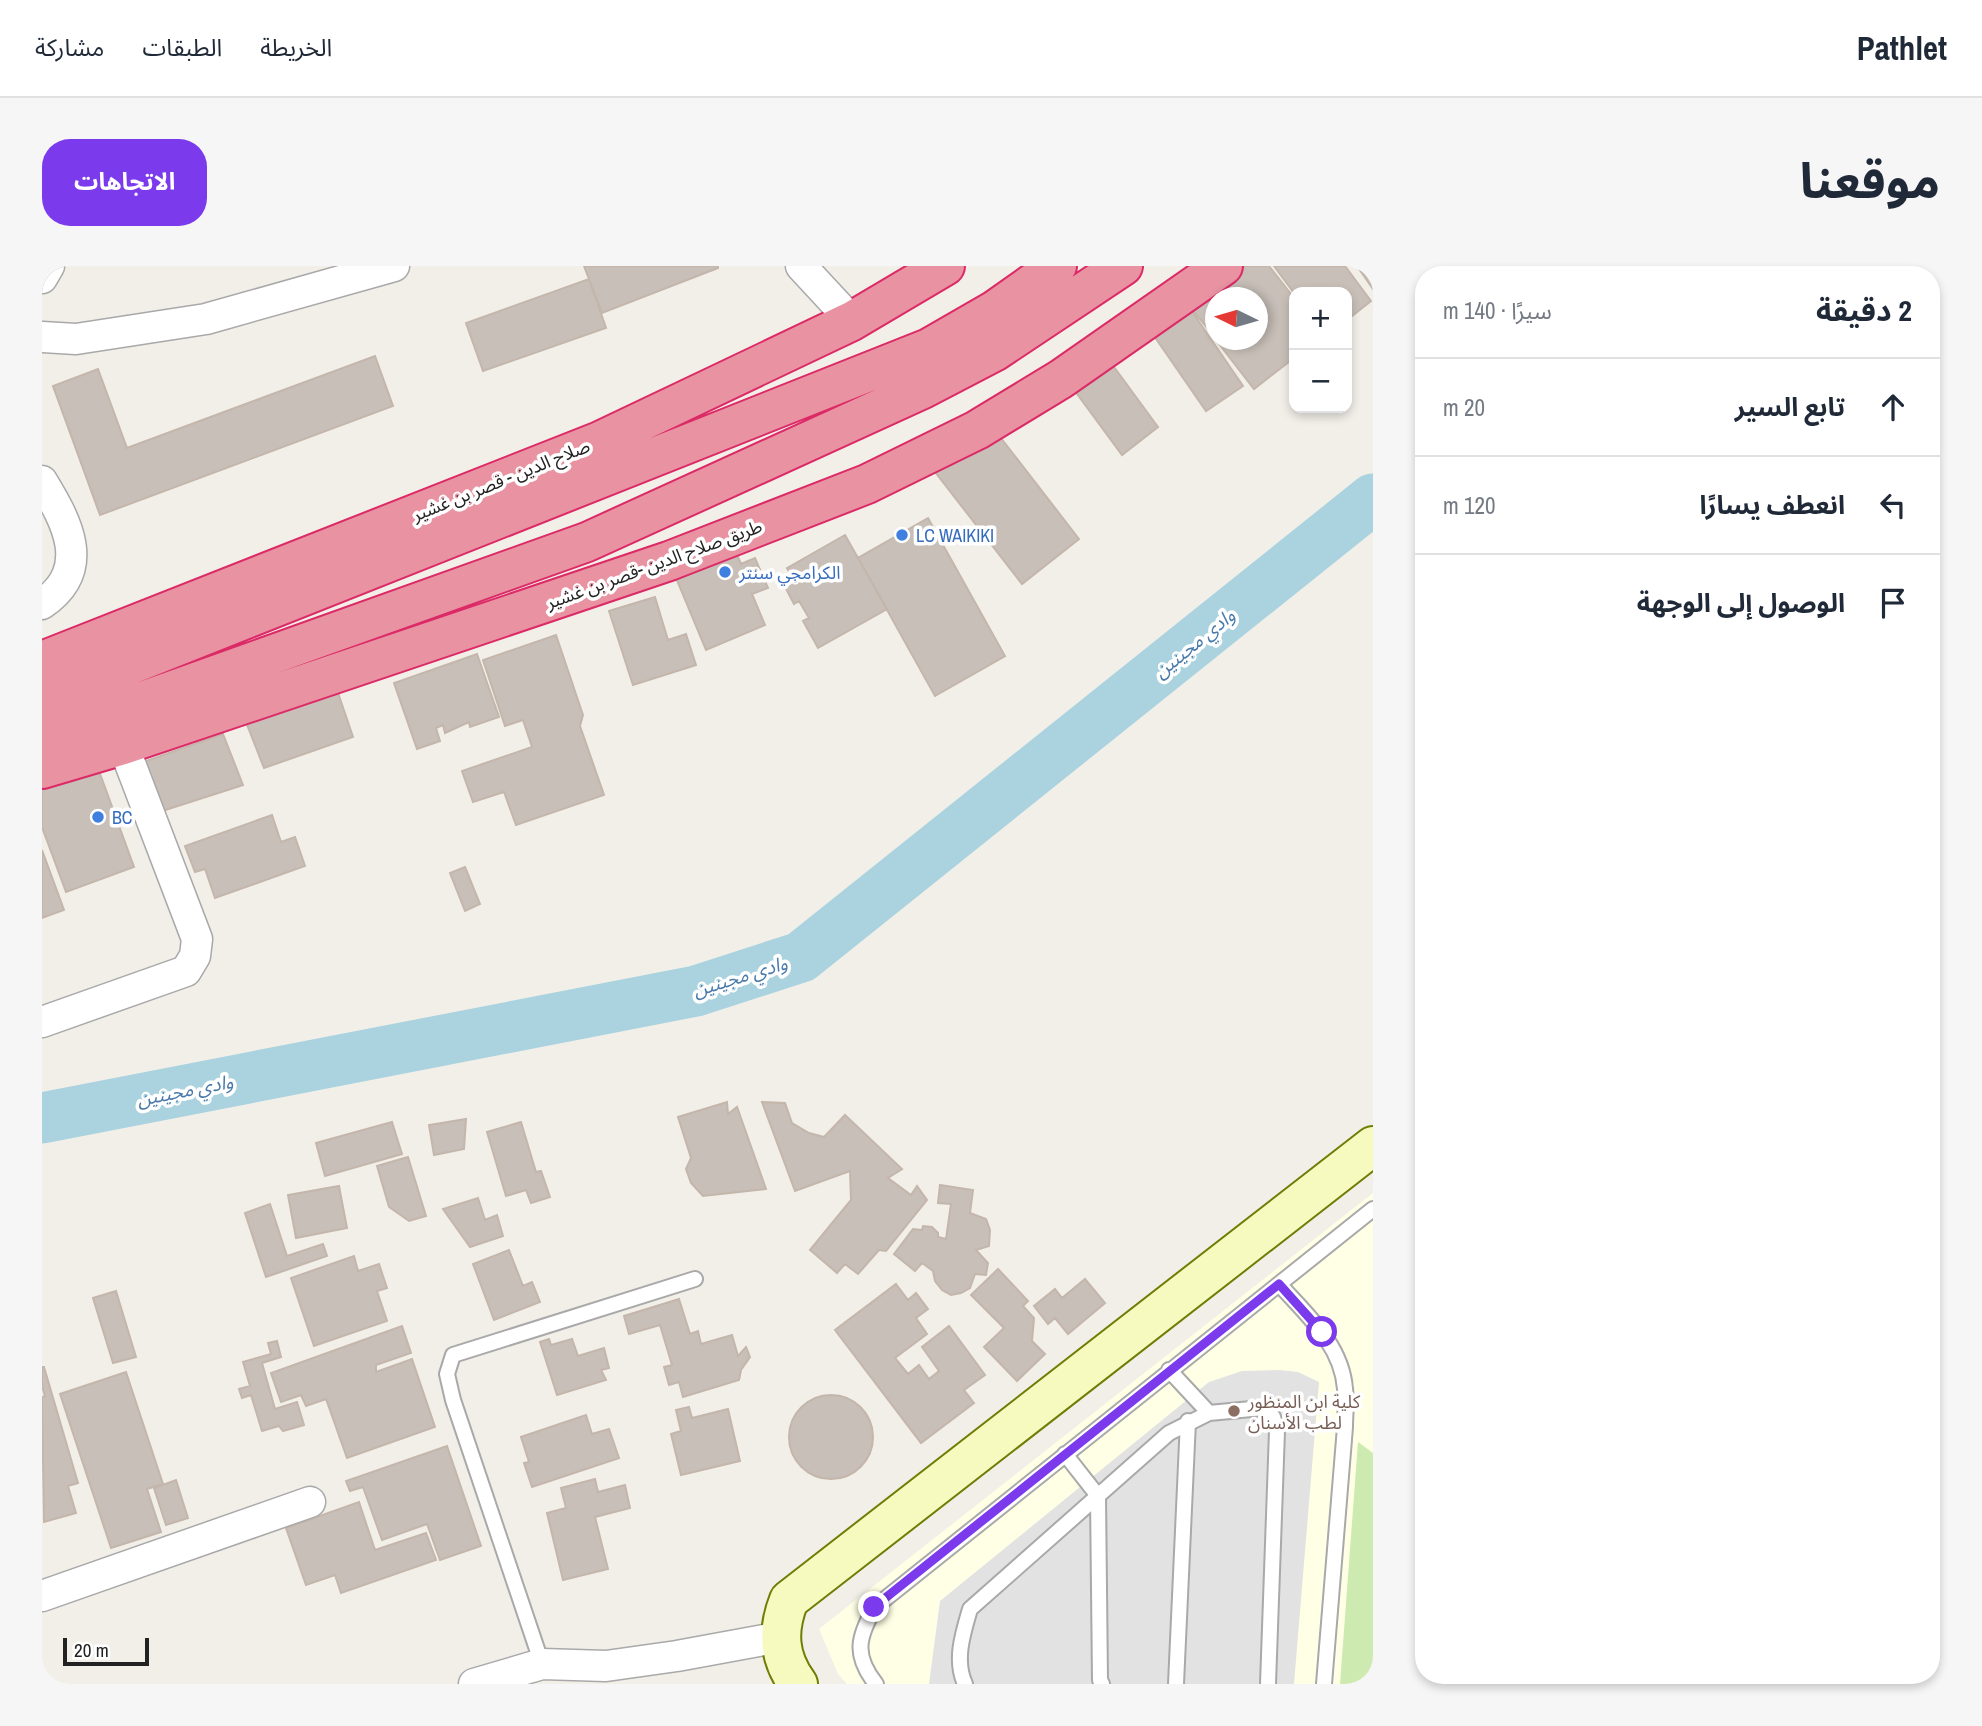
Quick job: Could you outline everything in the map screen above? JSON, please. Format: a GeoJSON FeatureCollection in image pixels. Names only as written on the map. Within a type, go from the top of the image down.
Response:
{"type":"FeatureCollection","features":[{"type":"Feature","properties":{"kind":"highway","name":"صلاح الدين - قصر بن غشير"},"geometry":{"type":"LineString","coordinates":[[42,661],[600,441],[852,321],[946,266]]}},
{"type":"Feature","properties":{"kind":"highway"},"geometry":{"type":"LineString","coordinates":[[42,700],[929,348],[995,310],[1057,266]]}},
{"type":"Feature","properties":{"kind":"highway"},"geometry":{"type":"LineString","coordinates":[[42,737],[587,542],[923,389],[994,352],[1123,266]]}},
{"type":"Feature","properties":{"kind":"highway","name":"طريق صلاح الدين -قصر بن غشير"},"geometry":{"type":"LineString","coordinates":[[42,769],[123,746],[670,561],[867,484],[977,430],[1051,386],[1223,266]]}},
{"type":"Feature","properties":{"kind":"main road"},"geometry":{"type":"LineString","coordinates":[[798,1684],[783,1657],[780,1637],[782,1618],[789,1600],[1373,1146]]}},
{"type":"Feature","properties":{"kind":"street"},"geometry":{"type":"LineString","coordinates":[[42,278],[49,266]]}},
{"type":"Feature","properties":{"kind":"street"},"geometry":{"type":"LineString","coordinates":[[42,337],[76,339],[206,319],[394,266]]}},
{"type":"Feature","properties":{"kind":"street"},"geometry":{"type":"LineString","coordinates":[[800,266],[852,321]]}},
{"type":"Feature","properties":{"kind":"street"},"geometry":{"type":"LineString","coordinates":[[42,481],[70,533],[72,558],[64,582],[42,604]]}},
{"type":"Feature","properties":{"kind":"street"},"geometry":{"type":"LineString","coordinates":[[42,1022],[186,971],[195,956],[197,939],[123,746]]}},
{"type":"Feature","properties":{"kind":"street"},"geometry":{"type":"LineString","coordinates":[[42,1596],[310,1503]]}},
{"type":"Feature","properties":{"kind":"street"},"geometry":{"type":"LineString","coordinates":[[474,1684],[542,1664],[606,1666],[780,1637]]}},
{"type":"Feature","properties":{"kind":"street"},"geometry":{"type":"LineString","coordinates":[[658,1684],[677,1656]]}},
{"type":"Feature","properties":{"kind":"lane"},"geometry":{"type":"LineString","coordinates":[[876,1684],[867,1673],[859,1650],[862,1629],[874,1607],[1373,1209]]}},
{"type":"Feature","properties":{"kind":"lane"},"geometry":{"type":"LineString","coordinates":[[542,1664],[453,1400],[447,1374],[453,1355],[695,1279]]}},
{"type":"Feature","properties":{"kind":"lane"},"geometry":{"type":"LineString","coordinates":[[1279,1284],[1322,1332],[1338,1359],[1345,1387],[1345,1427],[1324,1684]]}},
{"type":"Feature","properties":{"kind":"lane"},"geometry":{"type":"LineString","coordinates":[[1169,1370],[1209,1413]]}},
{"type":"Feature","properties":{"kind":"lane"},"geometry":{"type":"LineString","coordinates":[[965,1684],[961,1676],[960,1643],[970,1609],[1169,1433],[1188,1421],[1209,1413],[1262,1409],[1273,1417],[1277,1431],[1268,1684]]}},
{"type":"Feature","properties":{"kind":"lane"},"geometry":{"type":"LineString","coordinates":[[1176,1684],[1188,1421]]}},
{"type":"Feature","properties":{"kind":"lane"},"geometry":{"type":"LineString","coordinates":[[1065,1454],[1098,1496],[1102,1684]]}},
{"type":"Feature","properties":{"kind":"shaded area","name":"كلية ابن المنظور لطب الأسنان"},"geometry":{"type":"Polygon","coordinates":[[[1373,1193],[1373,1684],[847,1684],[838,1674],[819,1629],[1373,1193]]]}},
{"type":"Feature","properties":{"kind":"shaded area"},"geometry":{"type":"Polygon","coordinates":[[[1242,1371],[1298,1372],[1319,1382],[1294,1684],[929,1684],[940,1601],[1209,1382],[1242,1371]]]}},
{"type":"Feature","properties":{"kind":"green space"},"geometry":{"type":"Polygon","coordinates":[[[1358,1442],[1373,1453],[1373,1684],[1340,1684],[1358,1442]]]}},
{"type":"Feature","properties":{"kind":"building"},"geometry":{"type":"Polygon","coordinates":[[[584,266],[718,266],[718,268],[602,313],[584,266]]]}},
{"type":"Feature","properties":{"kind":"building"},"geometry":{"type":"Polygon","coordinates":[[[1245,266],[1269,266],[1289,292],[1289,362],[1254,389],[1224,350],[1268,350],[1268,287],[1218,287],[1245,266]]]}},
{"type":"Feature","properties":{"kind":"building"},"geometry":{"type":"Polygon","coordinates":[[[1274,266],[1345,266],[1371,301],[1352,316],[1352,287],[1290,287],[1274,266]]]}},
{"type":"Feature","properties":{"kind":"building"},"geometry":{"type":"Polygon","coordinates":[[[1357,266],[1373,266],[1373,289],[1357,266]]]}},
{"type":"Feature","properties":{"kind":"building"},"geometry":{"type":"Polygon","coordinates":[[[589,279],[606,328],[483,371],[466,323],[589,279]]]}},
{"type":"Feature","properties":{"kind":"building"},"geometry":{"type":"Polygon","coordinates":[[[1205,297],[1205,325],[1191,308],[1205,297]]]}},
{"type":"Feature","properties":{"kind":"building"},"geometry":{"type":"Polygon","coordinates":[[[1189,307],[1205,330],[1205,350],[1218,350],[1243,386],[1206,411],[1152,333],[1189,307]]]}},
{"type":"Feature","properties":{"kind":"building"},"geometry":{"type":"Polygon","coordinates":[[[375,356],[393,406],[100,515],[53,386],[98,369],[127,448],[375,356]]]}},
{"type":"Feature","properties":{"kind":"building"},"geometry":{"type":"Polygon","coordinates":[[[1106,356],[1158,427],[1122,455],[1069,383],[1106,356]]]}},
{"type":"Feature","properties":{"kind":"building"},"geometry":{"type":"Polygon","coordinates":[[[994,429],[1079,539],[1022,584],[935,472],[994,429]]]}},
{"type":"Feature","properties":{"kind":"building"},"geometry":{"type":"Polygon","coordinates":[[[928,518],[1005,656],[935,696],[858,558],[928,518]]]}},
{"type":"Feature","properties":{"kind":"building"},"geometry":{"type":"Polygon","coordinates":[[[845,535],[887,609],[818,648],[803,621],[809,618],[799,601],[794,604],[784,585],[794,580],[787,568],[845,535]]]}},
{"type":"Feature","properties":{"kind":"building"},"geometry":{"type":"Polygon","coordinates":[[[734,548],[741,564],[755,558],[768,588],[752,594],[765,625],[706,650],[671,566],[734,548]]]}},
{"type":"Feature","properties":{"kind":"building"},"geometry":{"type":"Polygon","coordinates":[[[655,597],[668,640],[686,634],[696,665],[633,685],[609,611],[655,597]]]}},
{"type":"Feature","properties":{"kind":"building"},"geometry":{"type":"Polygon","coordinates":[[[556,635],[583,715],[580,726],[604,795],[516,825],[504,792],[473,802],[462,771],[532,747],[523,720],[505,726],[483,660],[556,635]]]}},
{"type":"Feature","properties":{"kind":"building"},"geometry":{"type":"Polygon","coordinates":[[[477,654],[499,717],[470,727],[469,722],[445,733],[443,725],[436,728],[440,741],[417,749],[394,683],[477,654]]]}},
{"type":"Feature","properties":{"kind":"building"},"geometry":{"type":"Polygon","coordinates":[[[335,684],[353,737],[264,768],[244,717],[335,684]]]}},
{"type":"Feature","properties":{"kind":"building"},"geometry":{"type":"Polygon","coordinates":[[[223,734],[243,785],[156,813],[135,765],[223,734]]]}},
{"type":"Feature","properties":{"kind":"building"},"geometry":{"type":"Polygon","coordinates":[[[95,760],[134,867],[66,892],[42,827],[42,780],[95,760]]]}},
{"type":"Feature","properties":{"kind":"building"},"geometry":{"type":"Polygon","coordinates":[[[272,815],[281,842],[295,837],[305,866],[215,898],[205,869],[195,872],[185,846],[272,815]]]}},
{"type":"Feature","properties":{"kind":"building"},"geometry":{"type":"Polygon","coordinates":[[[42,850],[64,910],[42,918],[42,850]]]}},
{"type":"Feature","properties":{"kind":"building"},"geometry":{"type":"Polygon","coordinates":[[[465,867],[480,904],[465,911],[450,873],[465,867]]]}},
{"type":"Feature","properties":{"kind":"building"},"geometry":{"type":"Polygon","coordinates":[[[727,1102],[728,1114],[737,1107],[766,1189],[703,1196],[691,1183],[686,1169],[691,1158],[678,1117],[727,1102]]]}},
{"type":"Feature","properties":{"kind":"building"},"geometry":{"type":"Polygon","coordinates":[[[762,1102],[785,1103],[792,1123],[809,1133],[824,1137],[845,1115],[902,1169],[888,1178],[911,1195],[917,1186],[927,1200],[886,1251],[879,1250],[858,1274],[845,1264],[837,1273],[810,1250],[851,1200],[850,1171],[795,1191],[762,1102]]]}},
{"type":"Feature","properties":{"kind":"building"},"geometry":{"type":"Polygon","coordinates":[[[466,1119],[464,1149],[434,1155],[429,1125],[466,1119]]]}},
{"type":"Feature","properties":{"kind":"building"},"geometry":{"type":"Polygon","coordinates":[[[392,1122],[402,1154],[325,1176],[316,1143],[392,1122]]]}},
{"type":"Feature","properties":{"kind":"building"},"geometry":{"type":"Polygon","coordinates":[[[521,1122],[536,1172],[541,1171],[550,1197],[531,1203],[526,1190],[506,1196],[487,1132],[521,1122]]]}},
{"type":"Feature","properties":{"kind":"building"},"geometry":{"type":"Polygon","coordinates":[[[408,1157],[426,1216],[409,1221],[389,1207],[377,1166],[408,1157]]]}},
{"type":"Feature","properties":{"kind":"building"},"geometry":{"type":"Polygon","coordinates":[[[940,1185],[973,1190],[970,1213],[986,1219],[990,1230],[989,1246],[976,1250],[988,1263],[986,1275],[975,1274],[970,1288],[951,1295],[942,1290],[935,1281],[933,1271],[922,1263],[915,1271],[894,1254],[913,1229],[922,1230],[923,1226],[932,1227],[938,1237],[946,1239],[951,1204],[938,1203],[940,1185]]]}},
{"type":"Feature","properties":{"kind":"building"},"geometry":{"type":"Polygon","coordinates":[[[339,1186],[347,1228],[296,1238],[288,1195],[339,1186]]]}},
{"type":"Feature","properties":{"kind":"building"},"geometry":{"type":"Polygon","coordinates":[[[478,1198],[485,1220],[497,1215],[503,1236],[470,1247],[443,1209],[478,1198]]]}},
{"type":"Feature","properties":{"kind":"building"},"geometry":{"type":"Polygon","coordinates":[[[270,1204],[287,1256],[323,1244],[327,1256],[266,1277],[245,1213],[270,1204]]]}},
{"type":"Feature","properties":{"kind":"building"},"geometry":{"type":"Polygon","coordinates":[[[509,1250],[523,1286],[532,1282],[540,1302],[494,1320],[473,1264],[509,1250]]]}},
{"type":"Feature","properties":{"kind":"building"},"geometry":{"type":"Polygon","coordinates":[[[354,1256],[358,1271],[379,1264],[387,1288],[377,1291],[387,1321],[314,1346],[291,1278],[354,1256]]]}},
{"type":"Feature","properties":{"kind":"building"},"geometry":{"type":"Polygon","coordinates":[[[998,1269],[1028,1301],[1023,1306],[1034,1318],[1032,1341],[1045,1354],[1017,1381],[984,1347],[1004,1328],[971,1295],[998,1269]]]}},
{"type":"Feature","properties":{"kind":"building"},"geometry":{"type":"Polygon","coordinates":[[[1085,1279],[1105,1303],[1068,1334],[1055,1318],[1048,1324],[1034,1306],[1055,1289],[1062,1298],[1085,1279]]]}},
{"type":"Feature","properties":{"kind":"building"},"geometry":{"type":"Polygon","coordinates":[[[896,1284],[908,1300],[916,1293],[928,1309],[916,1318],[927,1334],[895,1358],[908,1374],[919,1365],[929,1379],[939,1371],[922,1347],[949,1326],[985,1375],[964,1390],[974,1403],[921,1443],[835,1330],[896,1284]]]}},
{"type":"Feature","properties":{"kind":"building"},"geometry":{"type":"Polygon","coordinates":[[[116,1291],[136,1357],[113,1363],[93,1298],[116,1291]]]}},
{"type":"Feature","properties":{"kind":"building"},"geometry":{"type":"Polygon","coordinates":[[[679,1299],[690,1334],[698,1331],[701,1344],[732,1335],[738,1356],[746,1347],[750,1357],[741,1370],[739,1380],[683,1397],[679,1382],[669,1385],[664,1367],[672,1365],[660,1325],[629,1334],[624,1316],[679,1299]]]}},
{"type":"Feature","properties":{"kind":"building"},"geometry":{"type":"Polygon","coordinates":[[[402,1326],[411,1353],[376,1365],[376,1372],[412,1359],[435,1427],[347,1458],[326,1399],[306,1406],[301,1395],[281,1402],[271,1373],[402,1326]]]}},
{"type":"Feature","properties":{"kind":"building"},"geometry":{"type":"Polygon","coordinates":[[[549,1339],[551,1345],[572,1339],[578,1356],[604,1348],[609,1368],[601,1370],[606,1380],[557,1395],[540,1342],[549,1339]]]}},
{"type":"Feature","properties":{"kind":"building"},"geometry":{"type":"Polygon","coordinates":[[[277,1341],[281,1357],[262,1363],[275,1409],[297,1402],[304,1425],[283,1431],[279,1426],[262,1431],[251,1395],[242,1398],[239,1389],[250,1386],[243,1362],[271,1354],[268,1343],[277,1341]]]}},
{"type":"Feature","properties":{"kind":"building"},"geometry":{"type":"Polygon","coordinates":[[[42,1367],[78,1483],[68,1486],[76,1513],[44,1522],[42,1397],[45,1396],[42,1367]]]}},
{"type":"Feature","properties":{"kind":"building"},"geometry":{"type":"Polygon","coordinates":[[[126,1372],[163,1484],[147,1489],[161,1532],[111,1548],[60,1394],[126,1372]]]}},
{"type":"Feature","properties":{"kind":"building"},"geometry":{"type":"Polygon","coordinates":[[[831,1395],[847,1398],[861,1407],[870,1421],[873,1437],[870,1453],[861,1467],[847,1476],[831,1479],[815,1476],[801,1467],[792,1453],[789,1437],[792,1421],[801,1407],[815,1398],[831,1395]]]}},
{"type":"Feature","properties":{"kind":"building"},"geometry":{"type":"Polygon","coordinates":[[[689,1407],[692,1418],[728,1409],[740,1461],[681,1475],[671,1434],[681,1431],[676,1410],[689,1407]]]}},
{"type":"Feature","properties":{"kind":"building"},"geometry":{"type":"Polygon","coordinates":[[[586,1415],[592,1434],[609,1429],[619,1458],[532,1487],[524,1463],[529,1462],[521,1437],[586,1415]]]}},
{"type":"Feature","properties":{"kind":"building"},"geometry":{"type":"Polygon","coordinates":[[[447,1446],[481,1546],[440,1560],[427,1524],[382,1540],[363,1487],[350,1491],[346,1481],[447,1446]]]}},
{"type":"Feature","properties":{"kind":"building"},"geometry":{"type":"Polygon","coordinates":[[[595,1479],[598,1492],[625,1485],[630,1508],[595,1517],[608,1569],[563,1580],[547,1513],[566,1508],[561,1488],[595,1479]]]}},
{"type":"Feature","properties":{"kind":"building"},"geometry":{"type":"Polygon","coordinates":[[[176,1480],[188,1518],[166,1525],[154,1488],[176,1480]]]}},
{"type":"Feature","properties":{"kind":"building"},"geometry":{"type":"Polygon","coordinates":[[[359,1502],[375,1550],[426,1533],[436,1560],[341,1593],[335,1575],[306,1585],[286,1528],[359,1502]]]}},
{"type":"Feature","properties":{"kind":"waterway","name":"وادي مجينين"},"geometry":{"type":"LineString","coordinates":[[42,1118],[696,991],[801,957],[1373,499]]}},
{"type":"Feature","properties":{"kind":"place","name":"LC WAIKIKI"},"geometry":{"type":"Point","coordinates":[902,535]}},
{"type":"Feature","properties":{"kind":"place","name":"الكرامجي سنتر"},"geometry":{"type":"Point","coordinates":[725,572]}},
{"type":"Feature","properties":{"kind":"place","name":"BC"},"geometry":{"type":"Point","coordinates":[98,817]}},
{"type":"Feature","properties":{"kind":"place","name":"كلية ابن المنظور لطب الأسنان"},"geometry":{"type":"Point","coordinates":[1234,1411]}},
{"type":"Feature","properties":{"kind":"route"},"geometry":{"type":"LineString","coordinates":[[874,1607],[1279,1284],[1322,1332]]}}]}
